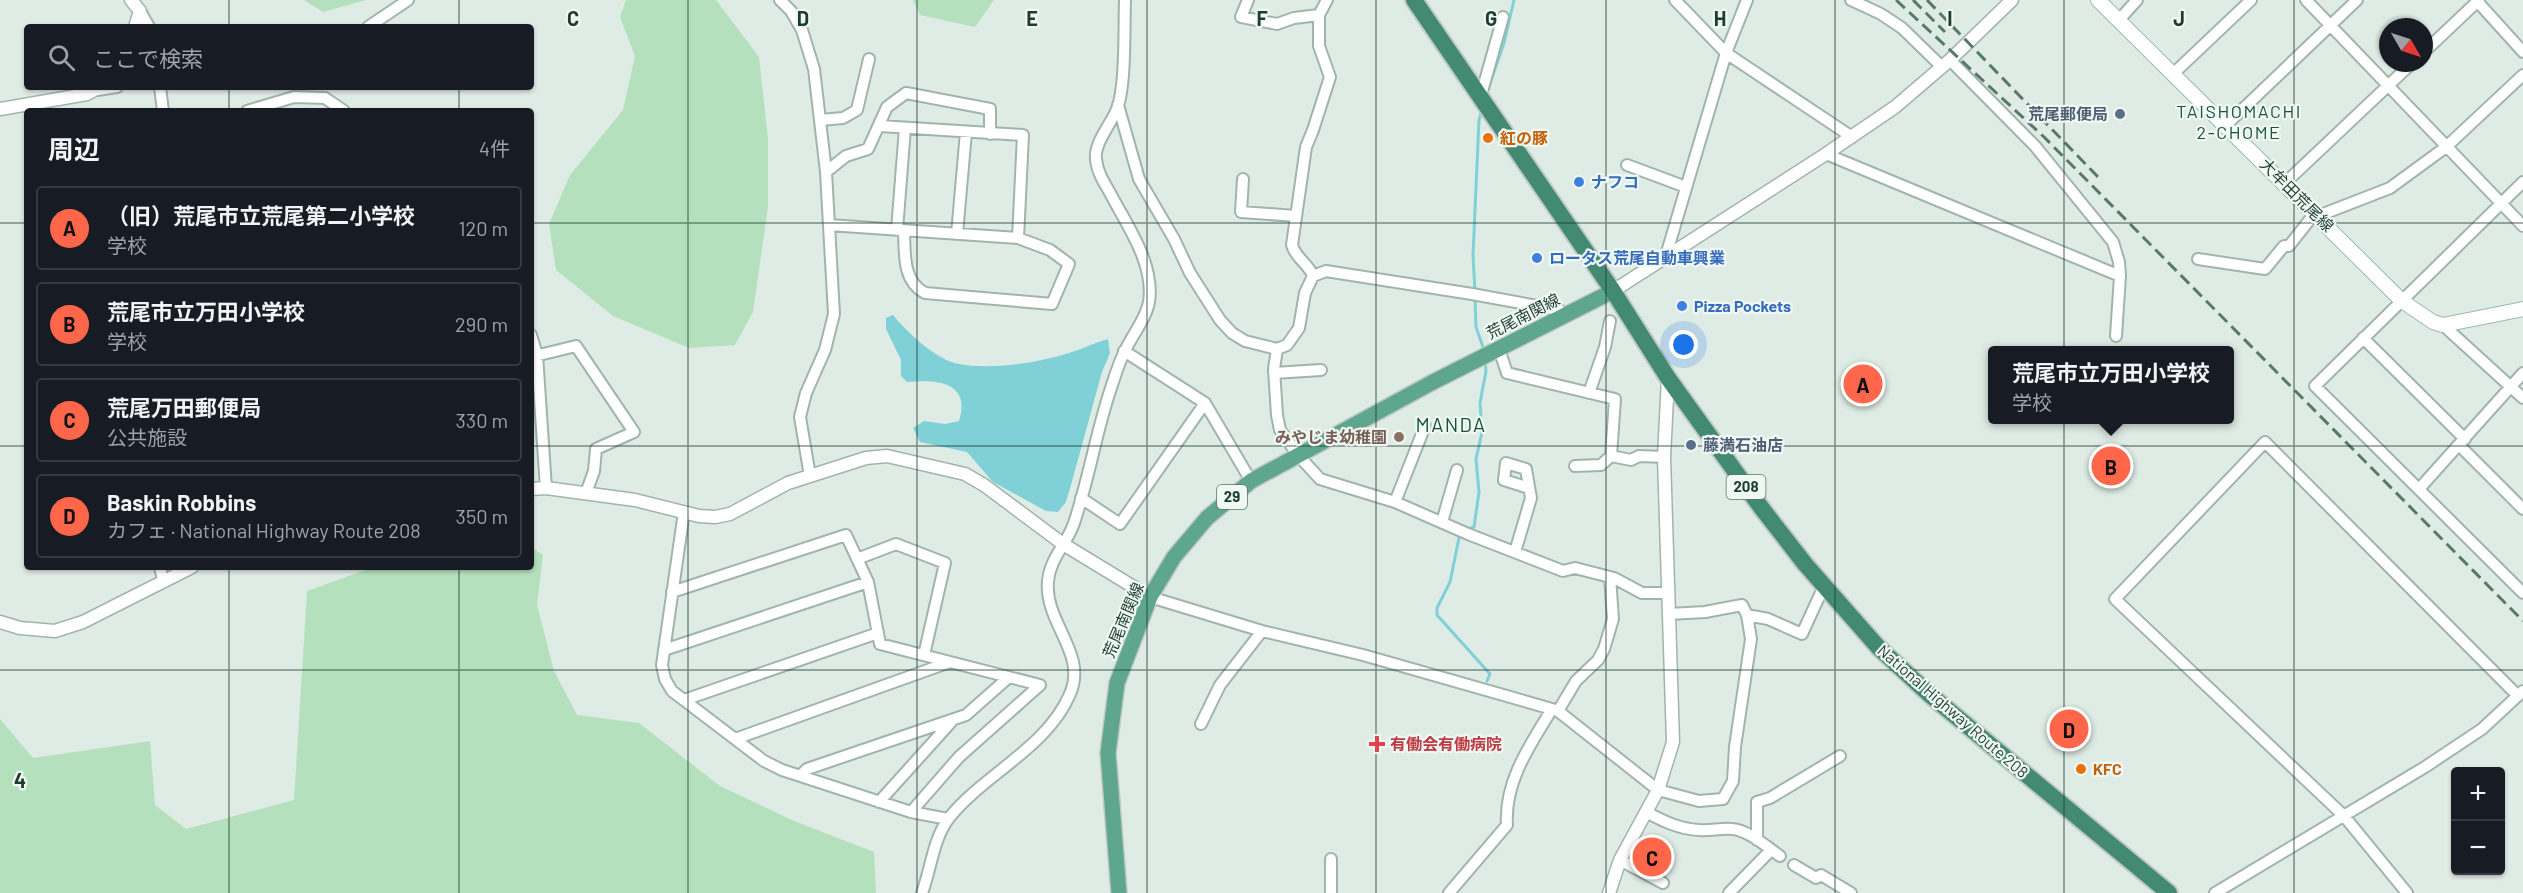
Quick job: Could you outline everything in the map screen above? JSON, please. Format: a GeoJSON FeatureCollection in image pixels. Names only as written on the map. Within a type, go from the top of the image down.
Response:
{"type":"FeatureCollection","features":[{"type":"Feature","properties":{"kind":"highway","name":"National Highway Route 208"},"geometry":{"type":"LineString","coordinates":[[1414,0],[1612,291],[1668,378],[1760,506],[1824,586],[1878,647],[1929,694],[2169,893]]}},
{"type":"Feature","properties":{"kind":"main road","name":"大牟田荒尾線"},"geometry":{"type":"LineString","coordinates":[[2098,0],[2402,301],[2433,322],[2443,325]]}},
{"type":"Feature","properties":{"kind":"main road","name":"荒尾南関線"},"geometry":{"type":"LineString","coordinates":[[1119,893],[1108,753],[1117,683],[1150,597],[1174,556],[1201,526],[1251,481],[1499,348],[1612,291]]}},
{"type":"Feature","properties":{"kind":"main road"},"geometry":{"type":"LineString","coordinates":[[2443,325],[2523,309]]}},
{"type":"Feature","properties":{"kind":"street"},"geometry":{"type":"LineString","coordinates":[[130,0],[147,24]]}},
{"type":"Feature","properties":{"kind":"street"},"geometry":{"type":"LineString","coordinates":[[372,24],[408,0]]}},
{"type":"Feature","properties":{"kind":"street"},"geometry":{"type":"LineString","coordinates":[[780,0],[791,11],[802,30],[814,69],[826,172],[834,314],[825,350],[806,393],[800,417],[810,476]]}},
{"type":"Feature","properties":{"kind":"street"},"geometry":{"type":"LineString","coordinates":[[922,893],[930,860],[948,819],[1000,769],[1036,740],[1062,710],[1075,677],[1073,656],[1048,602],[1050,570],[1053,560],[1074,525],[1110,391],[1124,351],[1149,303],[1150,282],[1147,265],[1100,175],[1096,157],[1098,146],[1111,124],[1118,105],[1125,0]]}},
{"type":"Feature","properties":{"kind":"street"},"geometry":{"type":"LineString","coordinates":[[1248,0],[1241,17],[1277,24],[1294,18],[1319,15]]}},
{"type":"Feature","properties":{"kind":"street"},"geometry":{"type":"LineString","coordinates":[[1118,105],[1139,179],[1209,304],[1232,333],[1245,341],[1277,349],[1287,345],[1299,328],[1305,293],[1312,276],[1310,268],[1295,254],[1292,245],[1306,147],[1329,77],[1319,46],[1319,15],[1327,0]]}},
{"type":"Feature","properties":{"kind":"street"},"geometry":{"type":"LineString","coordinates":[[1675,0],[1726,52],[1851,137]]}},
{"type":"Feature","properties":{"kind":"street"},"geometry":{"type":"LineString","coordinates":[[1665,259],[1726,52],[1747,0]]}},
{"type":"Feature","properties":{"kind":"street"},"geometry":{"type":"LineString","coordinates":[[1851,0],[1881,14],[1946,63],[2035,146],[2113,242],[2119,262],[2120,276],[2116,336]]}},
{"type":"Feature","properties":{"kind":"street"},"geometry":{"type":"LineString","coordinates":[[1612,291],[1665,259],[1895,107],[1946,63],[2012,0]]}},
{"type":"Feature","properties":{"kind":"street"},"geometry":{"type":"LineString","coordinates":[[2119,20],[2137,0]]}},
{"type":"Feature","properties":{"kind":"street"},"geometry":{"type":"LineString","coordinates":[[2173,74],[2251,0]]}},
{"type":"Feature","properties":{"kind":"street"},"geometry":{"type":"LineString","coordinates":[[2306,0],[2523,226]]}},
{"type":"Feature","properties":{"kind":"street"},"geometry":{"type":"LineString","coordinates":[[2226,125],[2356,0]]}},
{"type":"Feature","properties":{"kind":"street"},"geometry":{"type":"LineString","coordinates":[[2433,43],[2478,0],[2523,52]]}},
{"type":"Feature","properties":{"kind":"street"},"geometry":{"type":"LineString","coordinates":[[136,24],[140,11]]}},
{"type":"Feature","properties":{"kind":"street"},"geometry":{"type":"LineString","coordinates":[[1478,96],[1483,88],[1503,17]]}},
{"type":"Feature","properties":{"kind":"street"},"geometry":{"type":"LineString","coordinates":[[820,120],[843,118],[857,110],[869,59]]}},
{"type":"Feature","properties":{"kind":"street"},"geometry":{"type":"LineString","coordinates":[[2284,183],[2402,72]]}},
{"type":"Feature","properties":{"kind":"street"},"geometry":{"type":"LineString","coordinates":[[2198,259],[2265,269],[2284,246],[2289,246],[2316,214],[2390,188],[2446,147],[2523,75]]}},
{"type":"Feature","properties":{"kind":"street"},"geometry":{"type":"LineString","coordinates":[[0,109],[87,94],[95,90]]}},
{"type":"Feature","properties":{"kind":"street"},"geometry":{"type":"LineString","coordinates":[[160,90],[163,108]]}},
{"type":"Feature","properties":{"kind":"street"},"geometry":{"type":"LineString","coordinates":[[826,172],[846,156],[868,149],[887,108],[906,93],[990,109],[990,134]]}},
{"type":"Feature","properties":{"kind":"street"},"geometry":{"type":"LineString","coordinates":[[257,108],[294,97],[326,98],[340,108]]}},
{"type":"Feature","properties":{"kind":"street"},"geometry":{"type":"LineString","coordinates":[[880,126],[1023,135],[1018,238]]}},
{"type":"Feature","properties":{"kind":"street"},"geometry":{"type":"LineString","coordinates":[[829,225],[900,230],[957,234],[1018,238],[1050,250],[1069,264],[1052,304],[926,293],[917,289],[912,283],[906,264],[900,230],[905,128]]}},
{"type":"Feature","properties":{"kind":"street"},"geometry":{"type":"LineString","coordinates":[[957,234],[966,132]]}},
{"type":"Feature","properties":{"kind":"street"},"geometry":{"type":"LineString","coordinates":[[1826,154],[2120,276]]}},
{"type":"Feature","properties":{"kind":"street"},"geometry":{"type":"LineString","coordinates":[[1627,165],[1686,187]]}},
{"type":"Feature","properties":{"kind":"street"},"geometry":{"type":"LineString","coordinates":[[1243,179],[1241,212],[1296,216]]}},
{"type":"Feature","properties":{"kind":"street"},"geometry":{"type":"LineString","coordinates":[[2523,182],[2315,386],[2523,593]]}},
{"type":"Feature","properties":{"kind":"street"},"geometry":{"type":"LineString","coordinates":[[1312,276],[1326,272],[1472,294],[1559,310],[1560,317]]}},
{"type":"Feature","properties":{"kind":"street"},"geometry":{"type":"LineString","coordinates":[[1589,393],[1605,347],[1610,321]]}},
{"type":"Feature","properties":{"kind":"street"},"geometry":{"type":"LineString","coordinates":[[2443,325],[2523,398]]}},
{"type":"Feature","properties":{"kind":"street"},"geometry":{"type":"LineString","coordinates":[[2363,338],[2523,509]]}},
{"type":"Feature","properties":{"kind":"street"},"geometry":{"type":"LineString","coordinates":[[546,488],[543,417],[534,356],[576,346],[634,432],[596,449],[594,471],[586,494]]}},
{"type":"Feature","properties":{"kind":"street"},"geometry":{"type":"LineString","coordinates":[[1499,348],[1507,373],[1615,399],[1611,456],[1601,465],[1575,466]]}},
{"type":"Feature","properties":{"kind":"street"},"geometry":{"type":"LineString","coordinates":[[1277,349],[1274,373],[1277,415],[1281,430],[1298,455],[1320,479],[1395,502],[1563,571],[1575,568],[1610,577],[1642,593],[1667,593]]}},
{"type":"Feature","properties":{"kind":"street"},"geometry":{"type":"LineString","coordinates":[[1124,351],[1205,403],[1251,481]]}},
{"type":"Feature","properties":{"kind":"street"},"geometry":{"type":"LineString","coordinates":[[1274,373],[1321,370]]}},
{"type":"Feature","properties":{"kind":"street"},"geometry":{"type":"LineString","coordinates":[[2419,489],[2523,374]]}},
{"type":"Feature","properties":{"kind":"street"},"geometry":{"type":"LineString","coordinates":[[1609,893],[1620,860],[1658,790],[1673,742],[1664,457],[1668,378]]}},
{"type":"Feature","properties":{"kind":"street"},"geometry":{"type":"LineString","coordinates":[[1081,498],[1120,524],[1205,403]]}},
{"type":"Feature","properties":{"kind":"street"},"geometry":{"type":"LineString","coordinates":[[534,418],[543,417]]}},
{"type":"Feature","properties":{"kind":"street"},"geometry":{"type":"LineString","coordinates":[[1395,502],[1425,426]]}},
{"type":"Feature","properties":{"kind":"street"},"geometry":{"type":"LineString","coordinates":[[2215,893],[2344,816],[2482,729],[2521,693],[2265,442],[2115,599],[2344,816],[2408,893]]}},
{"type":"Feature","properties":{"kind":"street"},"geometry":{"type":"LineString","coordinates":[[534,489],[546,488],[635,500],[715,517],[730,514],[788,483],[866,458],[887,456],[965,474],[984,485],[1063,544],[1150,597],[1262,631],[1363,655],[1555,710],[1658,790],[1699,801],[1723,799],[1733,781],[1735,747],[1751,639],[1747,615],[1742,605],[1705,612],[1669,614]]}},
{"type":"Feature","properties":{"kind":"street"},"geometry":{"type":"LineString","coordinates":[[1611,456],[1631,460],[1640,456],[1664,457]]}},
{"type":"Feature","properties":{"kind":"street"},"geometry":{"type":"LineString","coordinates":[[1442,522],[1457,470]]}},
{"type":"Feature","properties":{"kind":"street"},"geometry":{"type":"LineString","coordinates":[[1515,552],[1531,498],[1529,488]]}},
{"type":"Feature","properties":{"kind":"street"},"geometry":{"type":"LineString","coordinates":[[684,512],[662,665],[665,679],[672,691],[764,761],[800,776],[879,802],[911,812],[948,819]]}},
{"type":"Feature","properties":{"kind":"street"},"geometry":{"type":"LineString","coordinates":[[672,592],[846,535],[868,582],[880,644],[1040,685],[959,757],[911,812]]}},
{"type":"Feature","properties":{"kind":"street"},"geometry":{"type":"LineString","coordinates":[[857,559],[896,544],[945,563],[924,655]]}},
{"type":"Feature","properties":{"kind":"street"},"geometry":{"type":"LineString","coordinates":[[0,622],[29,629],[55,631],[83,622],[162,573],[177,570]]}},
{"type":"Feature","properties":{"kind":"street"},"geometry":{"type":"LineString","coordinates":[[1449,893],[1507,825],[1506,808],[1520,765],[1576,681],[1598,660],[1604,649],[1613,620],[1610,577]]}},
{"type":"Feature","properties":{"kind":"street"},"geometry":{"type":"LineString","coordinates":[[664,650],[868,582]]}},
{"type":"Feature","properties":{"kind":"street"},"geometry":{"type":"LineString","coordinates":[[1747,615],[1768,619],[1802,634],[1824,586]]}},
{"type":"Feature","properties":{"kind":"street"},"geometry":{"type":"LineString","coordinates":[[1201,724],[1220,684],[1262,631]]}},
{"type":"Feature","properties":{"kind":"street"},"geometry":{"type":"LineString","coordinates":[[684,700],[878,633]]}},
{"type":"Feature","properties":{"kind":"street"},"geometry":{"type":"LineString","coordinates":[[735,739],[950,662]]}},
{"type":"Feature","properties":{"kind":"street"},"geometry":{"type":"LineString","coordinates":[[800,776],[807,770],[966,715],[1009,677]]}},
{"type":"Feature","properties":{"kind":"street"},"geometry":{"type":"LineString","coordinates":[[879,802],[954,719]]}},
{"type":"Feature","properties":{"kind":"street"},"geometry":{"type":"LineString","coordinates":[[1757,840],[1757,802],[1770,798],[1840,756]]}},
{"type":"Feature","properties":{"kind":"street"},"geometry":{"type":"LineString","coordinates":[[1646,812],[1667,823],[1684,828],[1733,829],[1757,840],[1775,853],[1729,893]]}},
{"type":"Feature","properties":{"kind":"street"},"geometry":{"type":"LineString","coordinates":[[1331,859],[1331,893]]}},
{"type":"Feature","properties":{"kind":"street"},"geometry":{"type":"LineString","coordinates":[[1620,860],[1663,883]]}},
{"type":"Feature","properties":{"kind":"street"},"geometry":{"type":"LineString","coordinates":[[1794,865],[1816,878],[1821,875],[1851,893]]}},
{"type":"Feature","properties":{"kind":"green space"},"geometry":{"type":"Polygon","coordinates":[[[304,0],[366,0],[323,12],[304,0]]]}},
{"type":"Feature","properties":{"kind":"green space"},"geometry":{"type":"Polygon","coordinates":[[[626,0],[716,0],[759,57],[768,139],[768,207],[753,312],[735,345],[689,348],[613,316],[556,270],[549,224],[570,175],[623,110],[635,56],[620,17],[626,0]]]}},
{"type":"Feature","properties":{"kind":"green space"},"geometry":{"type":"Polygon","coordinates":[[[913,0],[994,0],[975,27],[920,15],[913,0]]]}},
{"type":"Feature","properties":{"kind":"green space"},"geometry":{"type":"Polygon","coordinates":[[[534,549],[543,555],[537,605],[554,671],[577,715],[639,723],[720,786],[794,821],[874,852],[876,893],[0,893],[0,719],[33,758],[150,741],[155,805],[186,829],[294,800],[307,591],[366,570],[534,570],[534,549]]]}},
{"type":"Feature","properties":{"kind":"water"},"geometry":{"type":"Polygon","coordinates":[[[893,315],[914,337],[941,357],[971,366],[999,366],[1043,360],[1108,339],[1110,353],[1102,372],[1066,502],[1058,512],[1046,511],[993,482],[967,452],[920,442],[913,428],[924,421],[945,424],[959,421],[960,398],[949,386],[930,381],[907,382],[901,376],[901,360],[886,329],[886,318],[893,315]]]}},
{"type":"Feature","properties":{"kind":"waterway"},"geometry":{"type":"LineString","coordinates":[[1486,95],[1504,43],[1514,0]]}},
{"type":"Feature","properties":{"kind":"waterway"},"geometry":{"type":"LineString","coordinates":[[1475,292],[1473,255],[1479,120],[1482,110]]}},
{"type":"Feature","properties":{"kind":"waterway"},"geometry":{"type":"LineString","coordinates":[[1475,299],[1476,327],[1484,350]]}},
{"type":"Feature","properties":{"kind":"waterway"},"geometry":{"type":"LineString","coordinates":[[1468,529],[1474,527],[1479,492],[1476,459],[1482,432],[1480,403],[1486,371],[1485,360]]}},
{"type":"Feature","properties":{"kind":"waterway"},"geometry":{"type":"LineString","coordinates":[[1460,533],[1450,582],[1437,608],[1437,615],[1490,674],[1487,681]]}},
{"type":"Feature","properties":{"kind":"railway"},"geometry":{"type":"LineString","coordinates":[[1896,0],[2044,137],[2523,621]]}},
{"type":"Feature","properties":{"kind":"railway"},"geometry":{"type":"LineString","coordinates":[[1913,0],[1945,32]]}},
{"type":"Feature","properties":{"kind":"railway"},"geometry":{"type":"LineString","coordinates":[[1927,0],[2099,178]]}},
{"type":"Feature","properties":{"kind":"place","name":"荒尾郵便局"},"geometry":{"type":"Point","coordinates":[2120,114]}},
{"type":"Feature","properties":{"kind":"place","name":"紅の豚"},"geometry":{"type":"Point","coordinates":[1488,138]}},
{"type":"Feature","properties":{"kind":"place","name":"ナフコ"},"geometry":{"type":"Point","coordinates":[1579,182]}},
{"type":"Feature","properties":{"kind":"place","name":"ロータス荒尾自動車興業"},"geometry":{"type":"Point","coordinates":[1537,258]}},
{"type":"Feature","properties":{"kind":"place","name":"Pizza Pockets"},"geometry":{"type":"Point","coordinates":[1682,306]}},
{"type":"Feature","properties":{"kind":"place","name":"（旧）荒尾市立荒尾第二小学校"},"geometry":{"type":"Point","coordinates":[1863,384]}},
{"type":"Feature","properties":{"kind":"place","name":"みやじま幼稚園"},"geometry":{"type":"Point","coordinates":[1399,437]}},
{"type":"Feature","properties":{"kind":"place","name":"藤満石油店"},"geometry":{"type":"Point","coordinates":[1691,445]}},
{"type":"Feature","properties":{"kind":"place","name":"荒尾市立万田小学校"},"geometry":{"type":"Point","coordinates":[2111,466]}},
{"type":"Feature","properties":{"kind":"place","name":"Baskin Robbins"},"geometry":{"type":"Point","coordinates":[2069,729]}},
{"type":"Feature","properties":{"kind":"place","name":"有働会有働病院"},"geometry":{"type":"Point","coordinates":[1377,744]}},
{"type":"Feature","properties":{"kind":"place","name":"KFC"},"geometry":{"type":"Point","coordinates":[2081,769]}},
{"type":"Feature","properties":{"kind":"place","name":"荒尾万田郵便局"},"geometry":{"type":"Point","coordinates":[1652,857]}},
{"type":"Feature","properties":{"kind":"district","name":"TAISHOMACHI 2-CHOME"},"geometry":{"type":"Point","coordinates":[2239,122]}},
{"type":"Feature","properties":{"kind":"district","name":"MANDA"},"geometry":{"type":"Point","coordinates":[1451,425]}}]}
